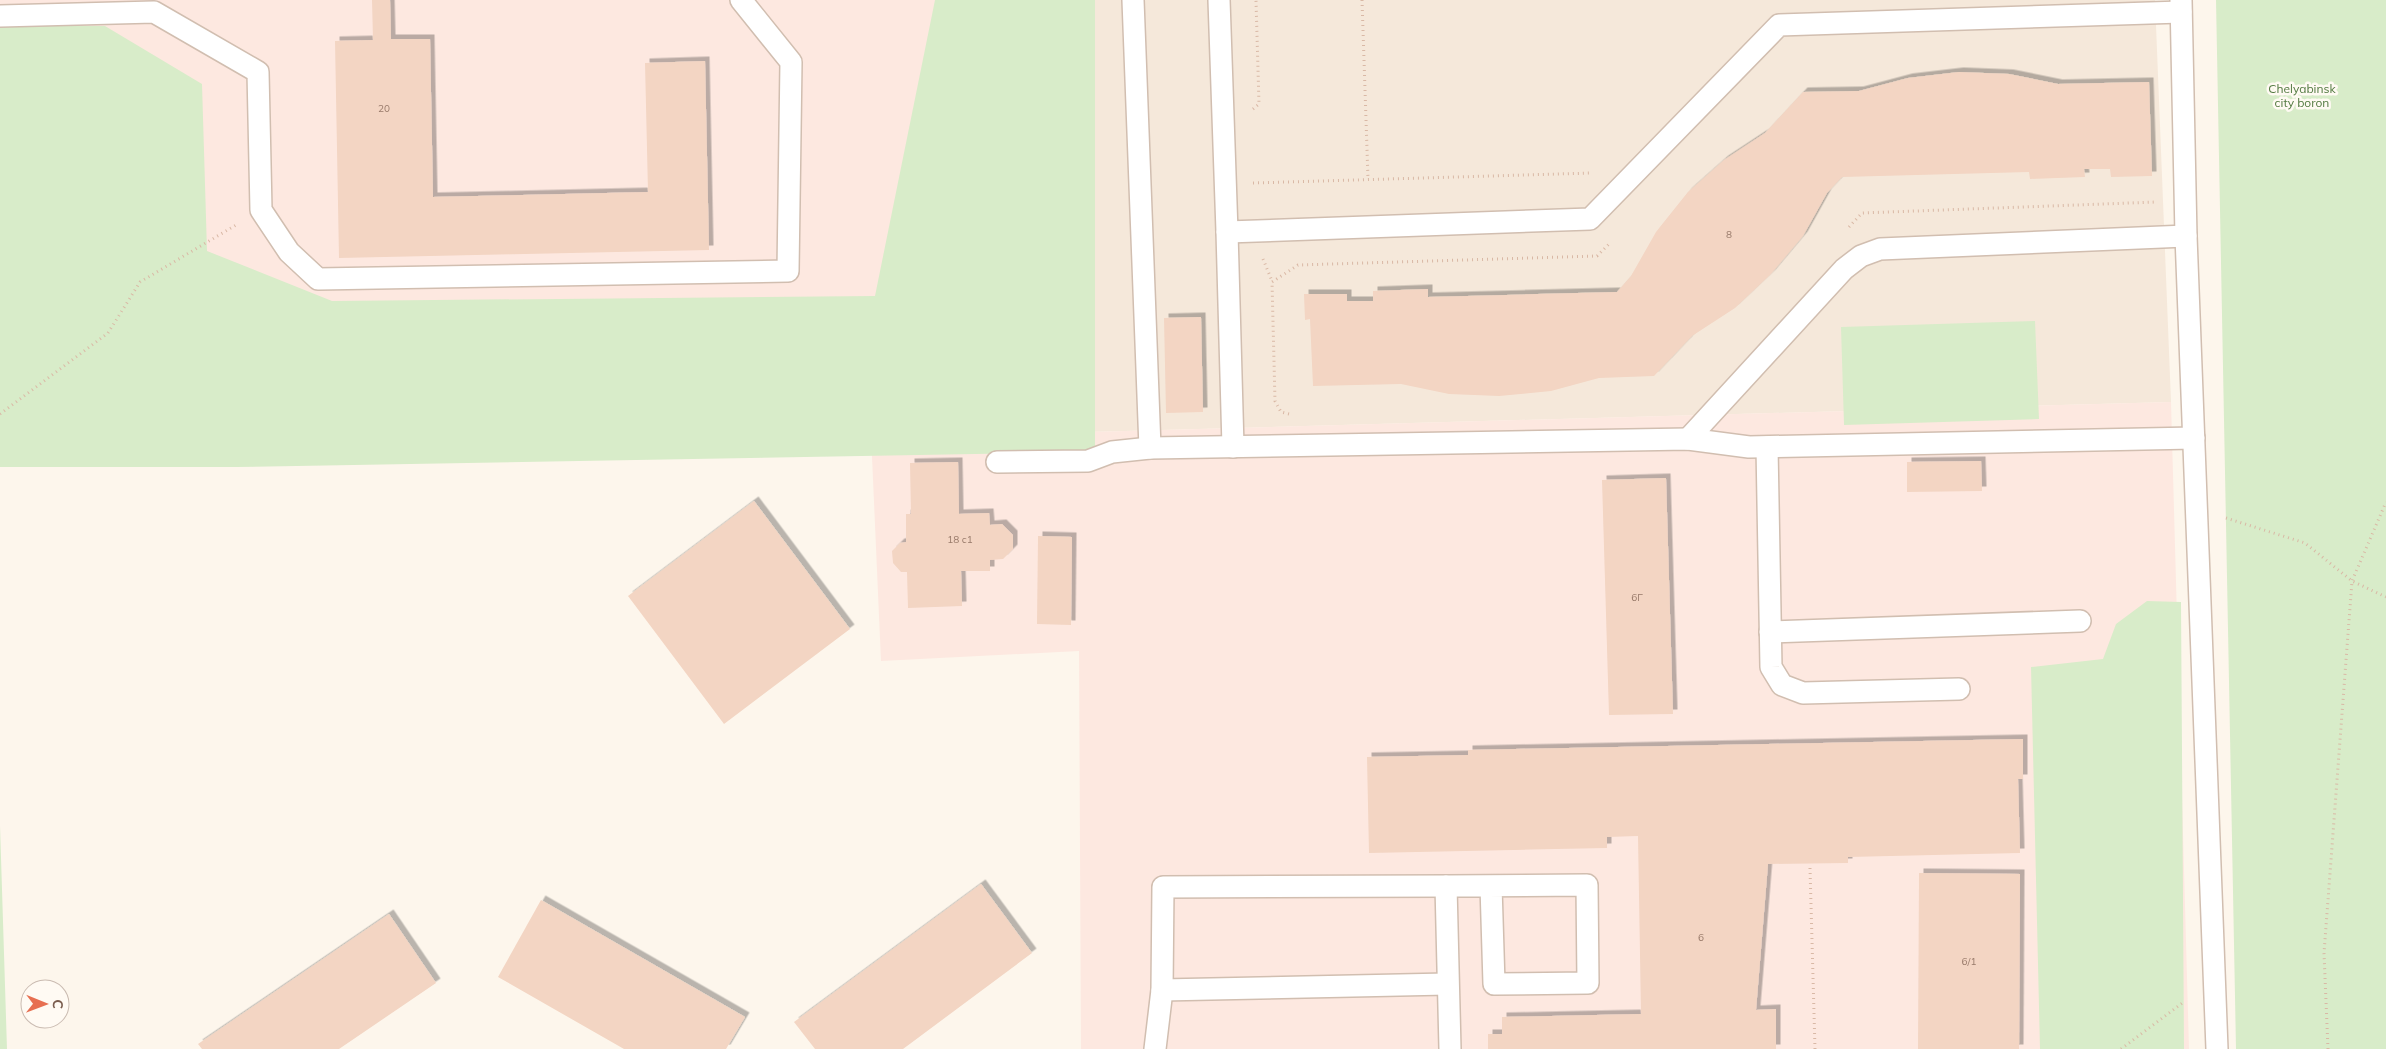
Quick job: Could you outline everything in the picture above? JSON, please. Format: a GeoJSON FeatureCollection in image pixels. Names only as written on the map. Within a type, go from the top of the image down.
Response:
{"type":"FeatureCollection","features":[{"type":"Feature","properties":{"kind":"lane"},"geometry":{"type":"LineString","coordinates":[[0,16],[72,7],[154,12],[258,72],[261,210],[289,252],[318,279],[788,271],[791,62],[741,0]]}},
{"type":"Feature","properties":{"kind":"lane"},"geometry":{"type":"LineString","coordinates":[[1133,0],[1150,448]]}},
{"type":"Feature","properties":{"kind":"lane"},"geometry":{"type":"LineString","coordinates":[[1219,0],[1233,447]]}},
{"type":"Feature","properties":{"kind":"lane"},"geometry":{"type":"LineString","coordinates":[[1227,232],[1590,219],[1779,25],[2181,6],[2186,236],[2217,1049]]}},
{"type":"Feature","properties":{"kind":"lane"},"geometry":{"type":"LineString","coordinates":[[1688,439],[1844,269],[1861,256],[1880,249],[2186,236]]}},
{"type":"Feature","properties":{"kind":"lane"},"geometry":{"type":"LineString","coordinates":[[997,462],[1088,461],[1112,452],[1150,448],[1688,439],[1749,447],[1767,447],[2194,438]]}},
{"type":"Feature","properties":{"kind":"lane"},"geometry":{"type":"LineString","coordinates":[[1767,447],[1771,667],[1782,685],[1803,693],[1959,689]]}},
{"type":"Feature","properties":{"kind":"lane"},"geometry":{"type":"LineString","coordinates":[[1770,632],[2080,621]]}},
{"type":"Feature","properties":{"kind":"lane"},"geometry":{"type":"LineString","coordinates":[[1155,1049],[1162,990],[1163,887],[1586,885],[1588,983],[1494,984],[1491,886]]}},
{"type":"Feature","properties":{"kind":"lane"},"geometry":{"type":"LineString","coordinates":[[1446,886],[1450,1049]]}},
{"type":"Feature","properties":{"kind":"lane"},"geometry":{"type":"LineString","coordinates":[[1162,990],[1448,984]]}},
{"type":"Feature","properties":{"kind":"path"},"geometry":{"type":"LineString","coordinates":[[1362,0],[1368,179]]}},
{"type":"Feature","properties":{"kind":"path"},"geometry":{"type":"LineString","coordinates":[[1225,184],[1596,173]]}},
{"type":"Feature","properties":{"kind":"path"},"geometry":{"type":"LineString","coordinates":[[1842,234],[1862,214],[2186,201]]}},
{"type":"Feature","properties":{"kind":"path"},"geometry":{"type":"LineString","coordinates":[[0,414],[108,333],[140,282],[261,210]]}},
{"type":"Feature","properties":{"kind":"path"},"geometry":{"type":"LineString","coordinates":[[1298,416],[1281,412],[1274,401],[1272,282],[1298,265],[1597,256],[1611,242]]}},
{"type":"Feature","properties":{"kind":"path"},"geometry":{"type":"LineString","coordinates":[[2328,1049],[2324,953],[2352,581],[2386,502]]}},
{"type":"Feature","properties":{"kind":"path"},"geometry":{"type":"LineString","coordinates":[[2197,509],[2305,543],[2352,581],[2386,597]]}},
{"type":"Feature","properties":{"kind":"path"},"geometry":{"type":"LineString","coordinates":[[1810,868],[1815,1049]]}},
{"type":"Feature","properties":{"kind":"path"},"geometry":{"type":"LineString","coordinates":[[2122,1049],[2215,978]]}},
{"type":"Feature","properties":{"kind":"shaded area"},"geometry":{"type":"Polygon","coordinates":[[[0,0],[1078,0],[1088,432],[2171,402],[2189,1049],[1081,1049],[1079,651],[881,661],[871,434],[0,445],[0,0]]]}},
{"type":"Feature","properties":{"kind":"shaded area"},"geometry":{"type":"Polygon","coordinates":[[[1079,0],[2155,0],[2171,402],[1087,432],[1079,0]]]}},
{"type":"Feature","properties":{"kind":"green space"},"geometry":{"type":"Polygon","coordinates":[[[935,0],[1095,0],[1095,452],[236,467],[0,467],[0,25],[105,26],[202,84],[207,251],[332,301],[875,296],[935,0]]]}},
{"type":"Feature","properties":{"kind":"green space","name":"Chelyabinsk city boron"},"geometry":{"type":"Polygon","coordinates":[[[2216,0],[2386,0],[2386,1049],[2236,1049],[2216,0]]]}},
{"type":"Feature","properties":{"kind":"green space"},"geometry":{"type":"Polygon","coordinates":[[[2035,321],[2039,419],[1844,425],[1841,327],[2035,321]]]}},
{"type":"Feature","properties":{"kind":"green space"},"geometry":{"type":"Polygon","coordinates":[[[2147,601],[2181,602],[2184,1049],[2040,1049],[2031,667],[2103,659],[2116,624],[2147,601]]]}},
{"type":"Feature","properties":{"kind":"green space"},"geometry":{"type":"Polygon","coordinates":[[[0,826],[7,1049],[0,1049],[0,826]]]}},
{"type":"Feature","properties":{"kind":"building"},"geometry":{"type":"Polygon","coordinates":[[[372,0],[390,0],[391,39],[430,39],[433,197],[648,192],[645,63],[705,61],[709,250],[339,258],[335,41],[373,40],[372,0]]]}},
{"type":"Feature","properties":{"kind":"building"},"geometry":{"type":"Polygon","coordinates":[[[1959,72],[2009,74],[2058,84],[2149,82],[2152,176],[2111,177],[2110,169],[2084,169],[2085,177],[2030,179],[2029,172],[1842,177],[1827,193],[1803,236],[1771,274],[1735,308],[1692,336],[1654,376],[1599,378],[1551,391],[1499,396],[1449,394],[1401,384],[1313,386],[1310,319],[1305,320],[1304,294],[1347,294],[1347,301],[1373,301],[1373,291],[1428,289],[1428,297],[1617,292],[1631,276],[1656,232],[1688,192],[1724,160],[1765,133],[1803,92],[1859,91],[1908,78],[1959,72]]]}},
{"type":"Feature","properties":{"kind":"building"},"geometry":{"type":"Polygon","coordinates":[[[1201,317],[1203,412],[1166,413],[1164,318],[1201,317]]]}},
{"type":"Feature","properties":{"kind":"building"},"geometry":{"type":"Polygon","coordinates":[[[1981,461],[1982,491],[1907,492],[1907,462],[1981,461]]]}},
{"type":"Feature","properties":{"kind":"building"},"geometry":{"type":"Polygon","coordinates":[[[958,462],[959,514],[989,513],[990,525],[1002,524],[1013,535],[1013,549],[1003,559],[990,560],[990,571],[961,571],[962,606],[908,608],[907,572],[901,572],[893,563],[892,551],[900,543],[906,542],[906,514],[911,514],[910,463],[958,462]]]}},
{"type":"Feature","properties":{"kind":"building"},"geometry":{"type":"Polygon","coordinates":[[[1666,478],[1673,714],[1609,715],[1602,480],[1666,478]]]}},
{"type":"Feature","properties":{"kind":"building"},"geometry":{"type":"Polygon","coordinates":[[[754,501],[850,629],[724,724],[628,596],[754,501]]]}},
{"type":"Feature","properties":{"kind":"building"},"geometry":{"type":"Polygon","coordinates":[[[1038,536],[1072,537],[1071,625],[1037,624],[1038,536]]]}},
{"type":"Feature","properties":{"kind":"building"},"geometry":{"type":"Polygon","coordinates":[[[2023,739],[2023,779],[2018,779],[2020,853],[1848,857],[1848,863],[1768,864],[1756,1010],[1776,1009],[1776,1049],[1488,1049],[1488,1034],[1502,1034],[1502,1017],[1641,1014],[1638,836],[1607,837],[1607,848],[1369,853],[1367,757],[1468,755],[1468,750],[2023,739]]]}},
{"type":"Feature","properties":{"kind":"building"},"geometry":{"type":"Polygon","coordinates":[[[1919,873],[2020,874],[2019,1049],[1918,1049],[1919,873]]]}},
{"type":"Feature","properties":{"kind":"building"},"geometry":{"type":"Polygon","coordinates":[[[981,884],[1032,953],[903,1049],[815,1049],[794,1022],[981,884]]]}},
{"type":"Feature","properties":{"kind":"building"},"geometry":{"type":"Polygon","coordinates":[[[541,900],[745,1017],[726,1049],[624,1049],[498,977],[541,900]]]}},
{"type":"Feature","properties":{"kind":"building"},"geometry":{"type":"Polygon","coordinates":[[[389,914],[436,983],[339,1049],[202,1049],[198,1044],[389,914]]]}}]}
